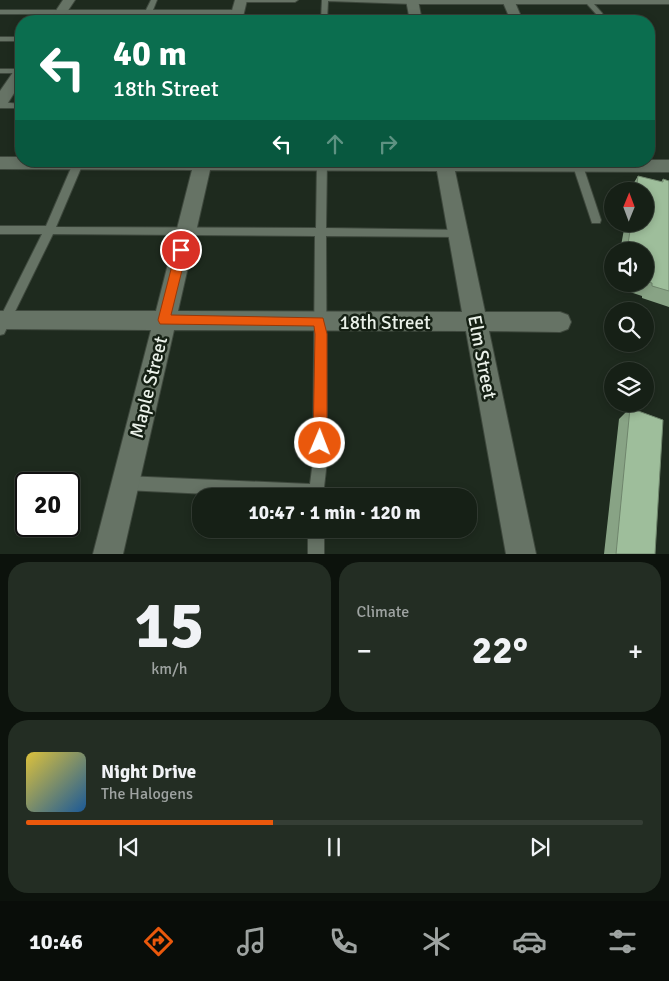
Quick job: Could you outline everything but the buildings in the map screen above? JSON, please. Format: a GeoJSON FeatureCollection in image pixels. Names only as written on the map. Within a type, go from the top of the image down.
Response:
{"type":"FeatureCollection","features":[{"type":"Feature","properties":{"kind":"street"},"geometry":{"type":"LineString","coordinates":[[59,15],[69,0]]}},
{"type":"Feature","properties":{"kind":"street"},"geometry":{"type":"LineString","coordinates":[[412,1],[415,15]]}},
{"type":"Feature","properties":{"kind":"street"},"geometry":{"type":"LineString","coordinates":[[508,1],[514,15]]}},
{"type":"Feature","properties":{"kind":"street"},"geometry":{"type":"LineString","coordinates":[[0,104],[15,80]]}},
{"type":"Feature","properties":{"kind":"street"},"geometry":{"type":"LineString","coordinates":[[0,163],[15,163]]}},
{"type":"Feature","properties":{"kind":"street"},"geometry":{"type":"LineString","coordinates":[[655,166],[669,166]]}},
{"type":"Feature","properties":{"kind":"street","name":"Maple Street"},"geometry":{"type":"LineString","coordinates":[[108,554],[201,167]]}},
{"type":"Feature","properties":{"kind":"street","name":"Elm Street"},"geometry":{"type":"LineString","coordinates":[[446,167],[521,554]]}},
{"type":"Feature","properties":{"kind":"street","name":"18th Street"},"geometry":{"type":"LineString","coordinates":[[2,323],[164,320],[560,322]]}},
{"type":"Feature","properties":{"kind":"lane"},"geometry":{"type":"LineString","coordinates":[[147,15],[154,0]]}},
{"type":"Feature","properties":{"kind":"lane"},"geometry":{"type":"LineString","coordinates":[[94,15],[239,8],[296,0]]}},
{"type":"Feature","properties":{"kind":"lane"},"geometry":{"type":"LineString","coordinates":[[324,15],[325,0]]}},
{"type":"Feature","properties":{"kind":"lane"},"geometry":{"type":"LineString","coordinates":[[331,0],[588,0],[669,2]]}},
{"type":"Feature","properties":{"kind":"lane"},"geometry":{"type":"LineString","coordinates":[[588,0],[600,15]]}},
{"type":"Feature","properties":{"kind":"lane"},"geometry":{"type":"LineString","coordinates":[[0,12],[35,15]]}},
{"type":"Feature","properties":{"kind":"lane"},"geometry":{"type":"LineString","coordinates":[[0,39],[15,39]]}},
{"type":"Feature","properties":{"kind":"lane"},"geometry":{"type":"LineString","coordinates":[[0,71],[15,71]]}},
{"type":"Feature","properties":{"kind":"lane"},"geometry":{"type":"LineString","coordinates":[[0,104],[15,105]]}},
{"type":"Feature","properties":{"kind":"lane"},"geometry":{"type":"LineString","coordinates":[[2,323],[49,231],[77,167]]}},
{"type":"Feature","properties":{"kind":"lane"},"geometry":{"type":"LineString","coordinates":[[317,488],[320,461],[321,334],[319,321],[322,167]]}},
{"type":"Feature","properties":{"kind":"lane"},"geometry":{"type":"LineString","coordinates":[[578,167],[596,220]]}},
{"type":"Feature","properties":{"kind":"lane"},"geometry":{"type":"LineString","coordinates":[[0,230],[459,233]]}},
{"type":"Feature","properties":{"kind":"lane"},"geometry":{"type":"LineString","coordinates":[[125,483],[212,488]]}},
{"type":"Feature","properties":{"kind":"lane"},"geometry":{"type":"LineString","coordinates":[[316,538],[316,554]]}},
{"type":"Feature","properties":{"kind":"route"},"geometry":{"type":"LineString","coordinates":[[181,250],[164,320],[319,321],[321,334],[320,443]]}}]}
